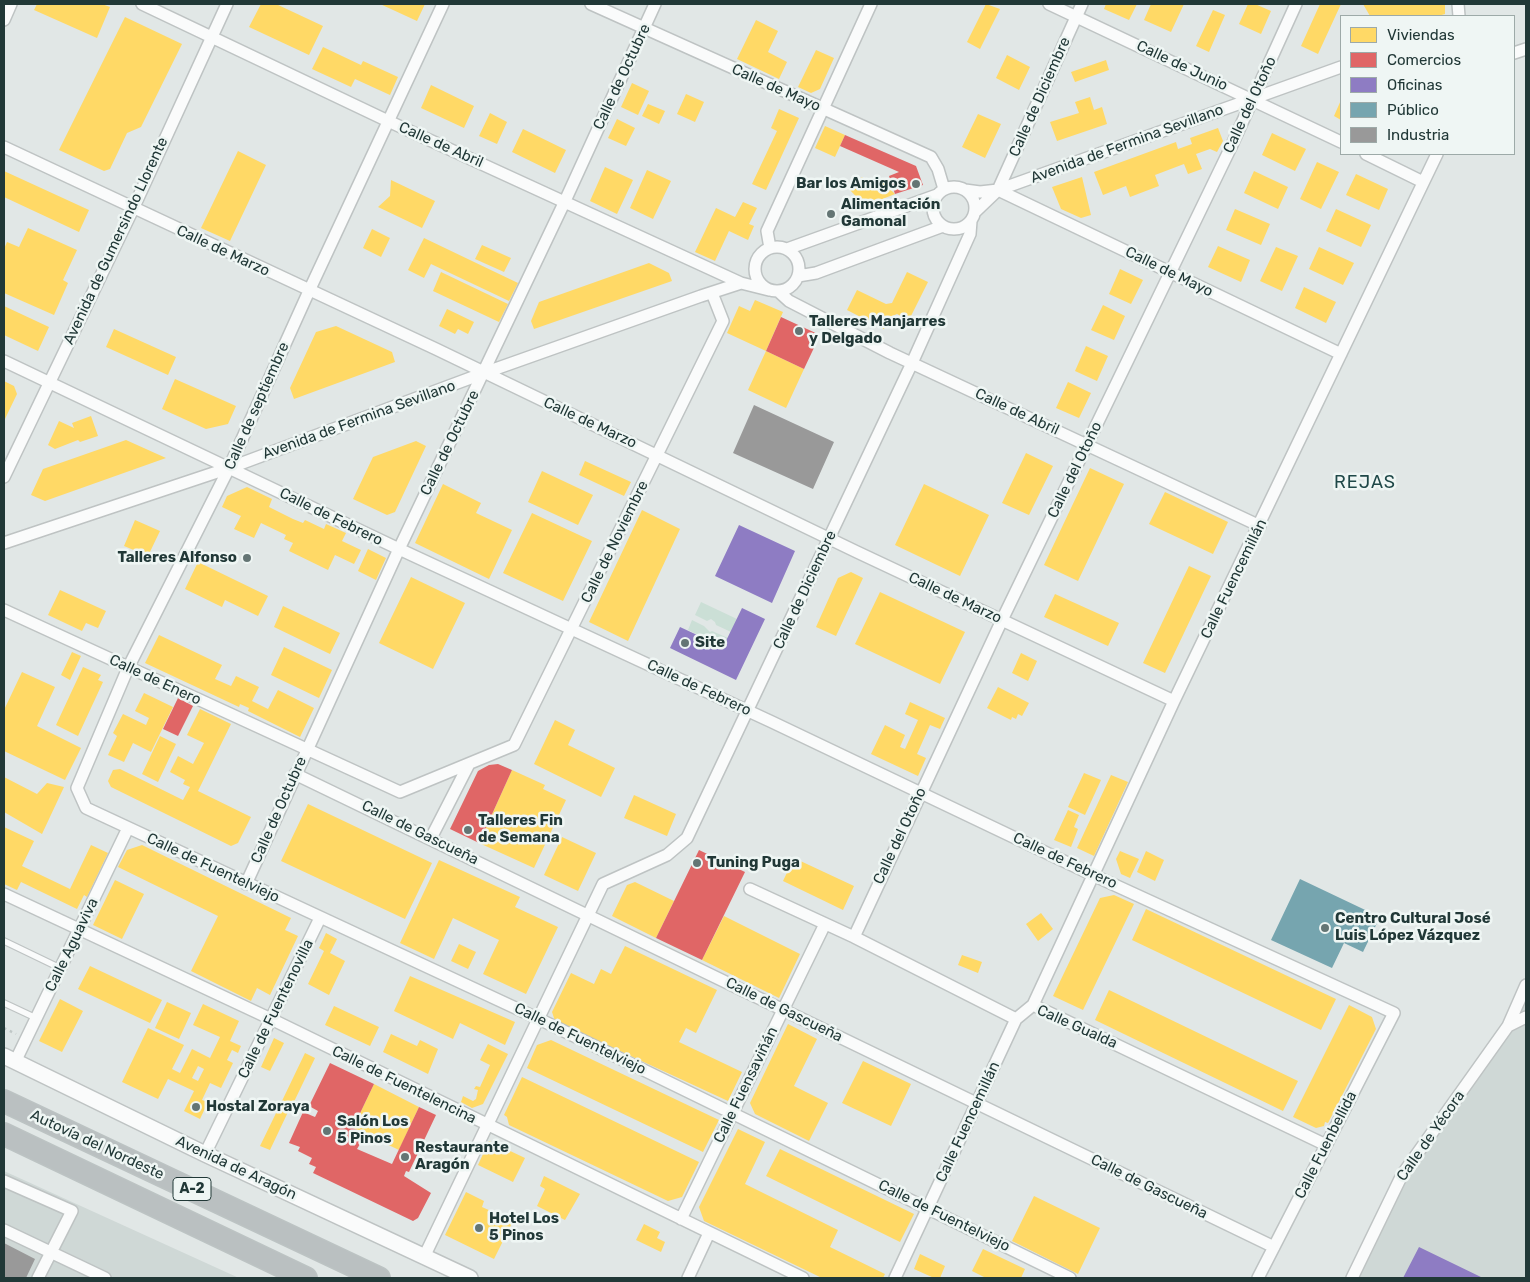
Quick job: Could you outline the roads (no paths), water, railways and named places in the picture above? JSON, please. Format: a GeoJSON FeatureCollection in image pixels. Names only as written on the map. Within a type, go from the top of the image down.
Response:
{"type":"FeatureCollection","features":[{"type":"Feature","properties":{"kind":"highway","name":"Autovía del Nordeste"},"geometry":{"type":"LineString","coordinates":[[4,1101],[379,1278]]}},
{"type":"Feature","properties":{"kind":"highway","name":"Autovía del Nordeste"},"geometry":{"type":"LineString","coordinates":[[4,1134],[306,1278]]}},
{"type":"Feature","properties":{"kind":"street"},"geometry":{"type":"LineString","coordinates":[[4,20],[11,4]]}},
{"type":"Feature","properties":{"kind":"street","name":"Calle de Abril"},"geometry":{"type":"LineString","coordinates":[[142,4],[388,121],[741,283]]}},
{"type":"Feature","properties":{"kind":"street","name":"Avenida de Gumersindo Llorente"},"geometry":{"type":"LineString","coordinates":[[4,477],[48,382],[133,209],[227,4]]}},
{"type":"Feature","properties":{"kind":"street","name":"Calle de septiembre"},"geometry":{"type":"LineString","coordinates":[[86,808],[77,788],[128,668],[229,468],[308,291],[444,4]]}},
{"type":"Feature","properties":{"kind":"street","name":"Calle de Mayo"},"geometry":{"type":"LineString","coordinates":[[591,4],[931,157],[938,169],[940,192]]}},
{"type":"Feature","properties":{"kind":"street","name":"Calle de Octubre"},"geometry":{"type":"LineString","coordinates":[[246,884],[306,749],[399,549],[484,373],[656,4]]}},
{"type":"Feature","properties":{"kind":"street"},"geometry":{"type":"LineString","coordinates":[[770,248],[767,231],[871,4]]}},
{"type":"Feature","properties":{"kind":"street","name":"Calle de Junio"},"geometry":{"type":"LineString","coordinates":[[1050,4],[1340,142]]}},
{"type":"Feature","properties":{"kind":"street","name":"Calle de Diciembre"},"geometry":{"type":"LineString","coordinates":[[998,190],[1082,4]]}},
{"type":"Feature","properties":{"kind":"street","name":"Calle del Otoño"},"geometry":{"type":"LineString","coordinates":[[854,937],[920,793],[1253,99],[1296,4]]}},
{"type":"Feature","properties":{"kind":"street","name":"Avenida de Fermina Sevillano"},"geometry":{"type":"LineString","coordinates":[[965,190],[980,192],[998,190],[1340,67]]}},
{"type":"Feature","properties":{"kind":"street","name":"Calle de Marzo"},"geometry":{"type":"LineString","coordinates":[[4,147],[658,455],[1174,701]]}},
{"type":"Feature","properties":{"kind":"street"},"geometry":{"type":"LineString","coordinates":[[1368,155],[1423,182]]}},
{"type":"Feature","properties":{"kind":"street","name":"Calle Fuencemillán"},"geometry":{"type":"LineString","coordinates":[[1034,1005],[1174,701],[1260,526],[1436,155]]}},
{"type":"Feature","properties":{"kind":"street"},"geometry":{"type":"LineString","coordinates":[[787,249],[798,261],[798,276],[790,287],[774,290],[741,283],[759,255],[770,248],[787,249],[954,186],[965,190],[972,196],[975,204],[973,217],[963,227],[953,229],[943,226],[937,220],[933,212],[933,203],[940,192]]}},
{"type":"Feature","properties":{"kind":"street","name":"Calle de Mayo"},"geometry":{"type":"LineString","coordinates":[[998,190],[1341,354]]}},
{"type":"Feature","properties":{"kind":"street","name":"Avenida de Fermina Sevillano"},"geometry":{"type":"LineString","coordinates":[[973,217],[998,190]]}},
{"type":"Feature","properties":{"kind":"street","name":"Calle de Diciembre"},"geometry":{"type":"LineString","coordinates":[[424,1257],[536,1018],[603,884],[667,855],[687,838],[749,711],[912,363],[970,234],[973,217]]}},
{"type":"Feature","properties":{"kind":"street"},"geometry":{"type":"LineString","coordinates":[[798,276],[816,273],[943,226]]}},
{"type":"Feature","properties":{"kind":"street"},"geometry":{"type":"LineString","coordinates":[[756,261],[757,278],[774,290]]}},
{"type":"Feature","properties":{"kind":"street","name":"Avenida de Fermina Sevillano"},"geometry":{"type":"LineString","coordinates":[[4,543],[229,468],[484,373],[741,283]]}},
{"type":"Feature","properties":{"kind":"street","name":"Calle de Abril"},"geometry":{"type":"LineString","coordinates":[[774,290],[789,301],[912,363],[1260,526]]}},
{"type":"Feature","properties":{"kind":"street","name":"Calle de Noviembre"},"geometry":{"type":"LineString","coordinates":[[306,749],[400,792],[514,745],[723,321],[712,293]]}},
{"type":"Feature","properties":{"kind":"street","name":"Calle de Febrero"},"geometry":{"type":"LineString","coordinates":[[4,361],[399,549],[749,711],[1095,876],[1394,1013]]}},
{"type":"Feature","properties":{"kind":"street","name":"Calle de Enero"},"geometry":{"type":"LineString","coordinates":[[4,610],[306,749]]}},
{"type":"Feature","properties":{"kind":"street"},"geometry":{"type":"LineString","coordinates":[[431,838],[469,764]]}},
{"type":"Feature","properties":{"kind":"street","name":"Calle de Gascueña"},"geometry":{"type":"LineString","coordinates":[[295,774],[431,838],[1274,1247]]}},
{"type":"Feature","properties":{"kind":"street","name":"Calle de Fuentelviejo"},"geometry":{"type":"LineString","coordinates":[[86,808],[536,1018],[1070,1278]]}},
{"type":"Feature","properties":{"kind":"street","name":"Calle Aguaviva"},"geometry":{"type":"LineString","coordinates":[[10,1059],[36,1018],[128,828]]}},
{"type":"Feature","properties":{"kind":"street","name":"Calle Gualda"},"geometry":{"type":"LineString","coordinates":[[750,889],[854,937],[1016,1019],[1034,1005],[1326,1145]]}},
{"type":"Feature","properties":{"kind":"street","name":"Calle de Fuentelencina"},"geometry":{"type":"LineString","coordinates":[[4,894],[271,1019],[803,1278]]}},
{"type":"Feature","properties":{"kind":"street","name":"Calle de Fuentenovilla"},"geometry":{"type":"LineString","coordinates":[[205,1154],[320,918]]}},
{"type":"Feature","properties":{"kind":"street","name":"Calle Fuensaviñán"},"geometry":{"type":"LineString","coordinates":[[681,1219],[825,924]]}},
{"type":"Feature","properties":{"kind":"street"},"geometry":{"type":"LineString","coordinates":[[1526,980],[1526,986]]}},
{"type":"Feature","properties":{"kind":"street","name":"Calle de Yécora"},"geometry":{"type":"LineString","coordinates":[[1352,1278],[1402,1175],[1508,1026],[1526,986]]}},
{"type":"Feature","properties":{"kind":"street","name":"Calle Fuenbellida"},"geometry":{"type":"LineString","coordinates":[[1258,1278],[1394,1013]]}},
{"type":"Feature","properties":{"kind":"street","name":"Calle de Yécora"},"geometry":{"type":"LineString","coordinates":[[1508,1026],[1526,1017]]}},
{"type":"Feature","properties":{"kind":"street","name":"Calle Fuencemillán"},"geometry":{"type":"LineString","coordinates":[[895,1278],[1016,1019]]}},
{"type":"Feature","properties":{"kind":"street","name":"Avenida de Aragón"},"geometry":{"type":"LineString","coordinates":[[10,1059],[205,1154],[470,1278]]}},
{"type":"Feature","properties":{"kind":"street"},"geometry":{"type":"LineString","coordinates":[[4,1181],[72,1211],[38,1278]]}},
{"type":"Feature","properties":{"kind":"street"},"geometry":{"type":"LineString","coordinates":[[4,1230],[105,1278]]}},
{"type":"Feature","properties":{"kind":"street"},"geometry":{"type":"LineString","coordinates":[[688,1278],[709,1233]]}},
{"type":"Feature","properties":{"kind":"lane"},"geometry":{"type":"LineString","coordinates":[[4,941],[61,968]]}},
{"type":"Feature","properties":{"kind":"lane"},"geometry":{"type":"LineString","coordinates":[[4,1004],[36,1018]]}},
{"type":"Feature","properties":{"kind":"place","name":"Bar los Amigos"},"geometry":{"type":"Point","coordinates":[916,184]}},
{"type":"Feature","properties":{"kind":"place","name":"Alimentación Gamonal"},"geometry":{"type":"Point","coordinates":[831,214]}},
{"type":"Feature","properties":{"kind":"place","name":"Talleres Manjarres y Delgado"},"geometry":{"type":"Point","coordinates":[799,331]}},
{"type":"Feature","properties":{"kind":"place","name":"Talleres Alfonso"},"geometry":{"type":"Point","coordinates":[247,558]}},
{"type":"Feature","properties":{"kind":"place","name":"Site"},"geometry":{"type":"Point","coordinates":[685,643]}},
{"type":"Feature","properties":{"kind":"place","name":"Talleres Fin de Semana"},"geometry":{"type":"Point","coordinates":[468,830]}},
{"type":"Feature","properties":{"kind":"place","name":"Tuning Puga"},"geometry":{"type":"Point","coordinates":[697,863]}},
{"type":"Feature","properties":{"kind":"place","name":"Centro Cultural José Luis López Vázquez"},"geometry":{"type":"Point","coordinates":[1325,928]}},
{"type":"Feature","properties":{"kind":"place","name":"Hostal Zoraya"},"geometry":{"type":"Point","coordinates":[196,1107]}},
{"type":"Feature","properties":{"kind":"place","name":"Salón Los 5 Pinos"},"geometry":{"type":"Point","coordinates":[327,1131]}},
{"type":"Feature","properties":{"kind":"place","name":"Restaurante Aragón"},"geometry":{"type":"Point","coordinates":[405,1157]}},
{"type":"Feature","properties":{"kind":"place","name":"Hotel Los 5 Pinos"},"geometry":{"type":"Point","coordinates":[479,1228]}},
{"type":"Feature","properties":{"kind":"district","name":"REJAS"},"geometry":{"type":"Point","coordinates":[1365,483]}}]}
